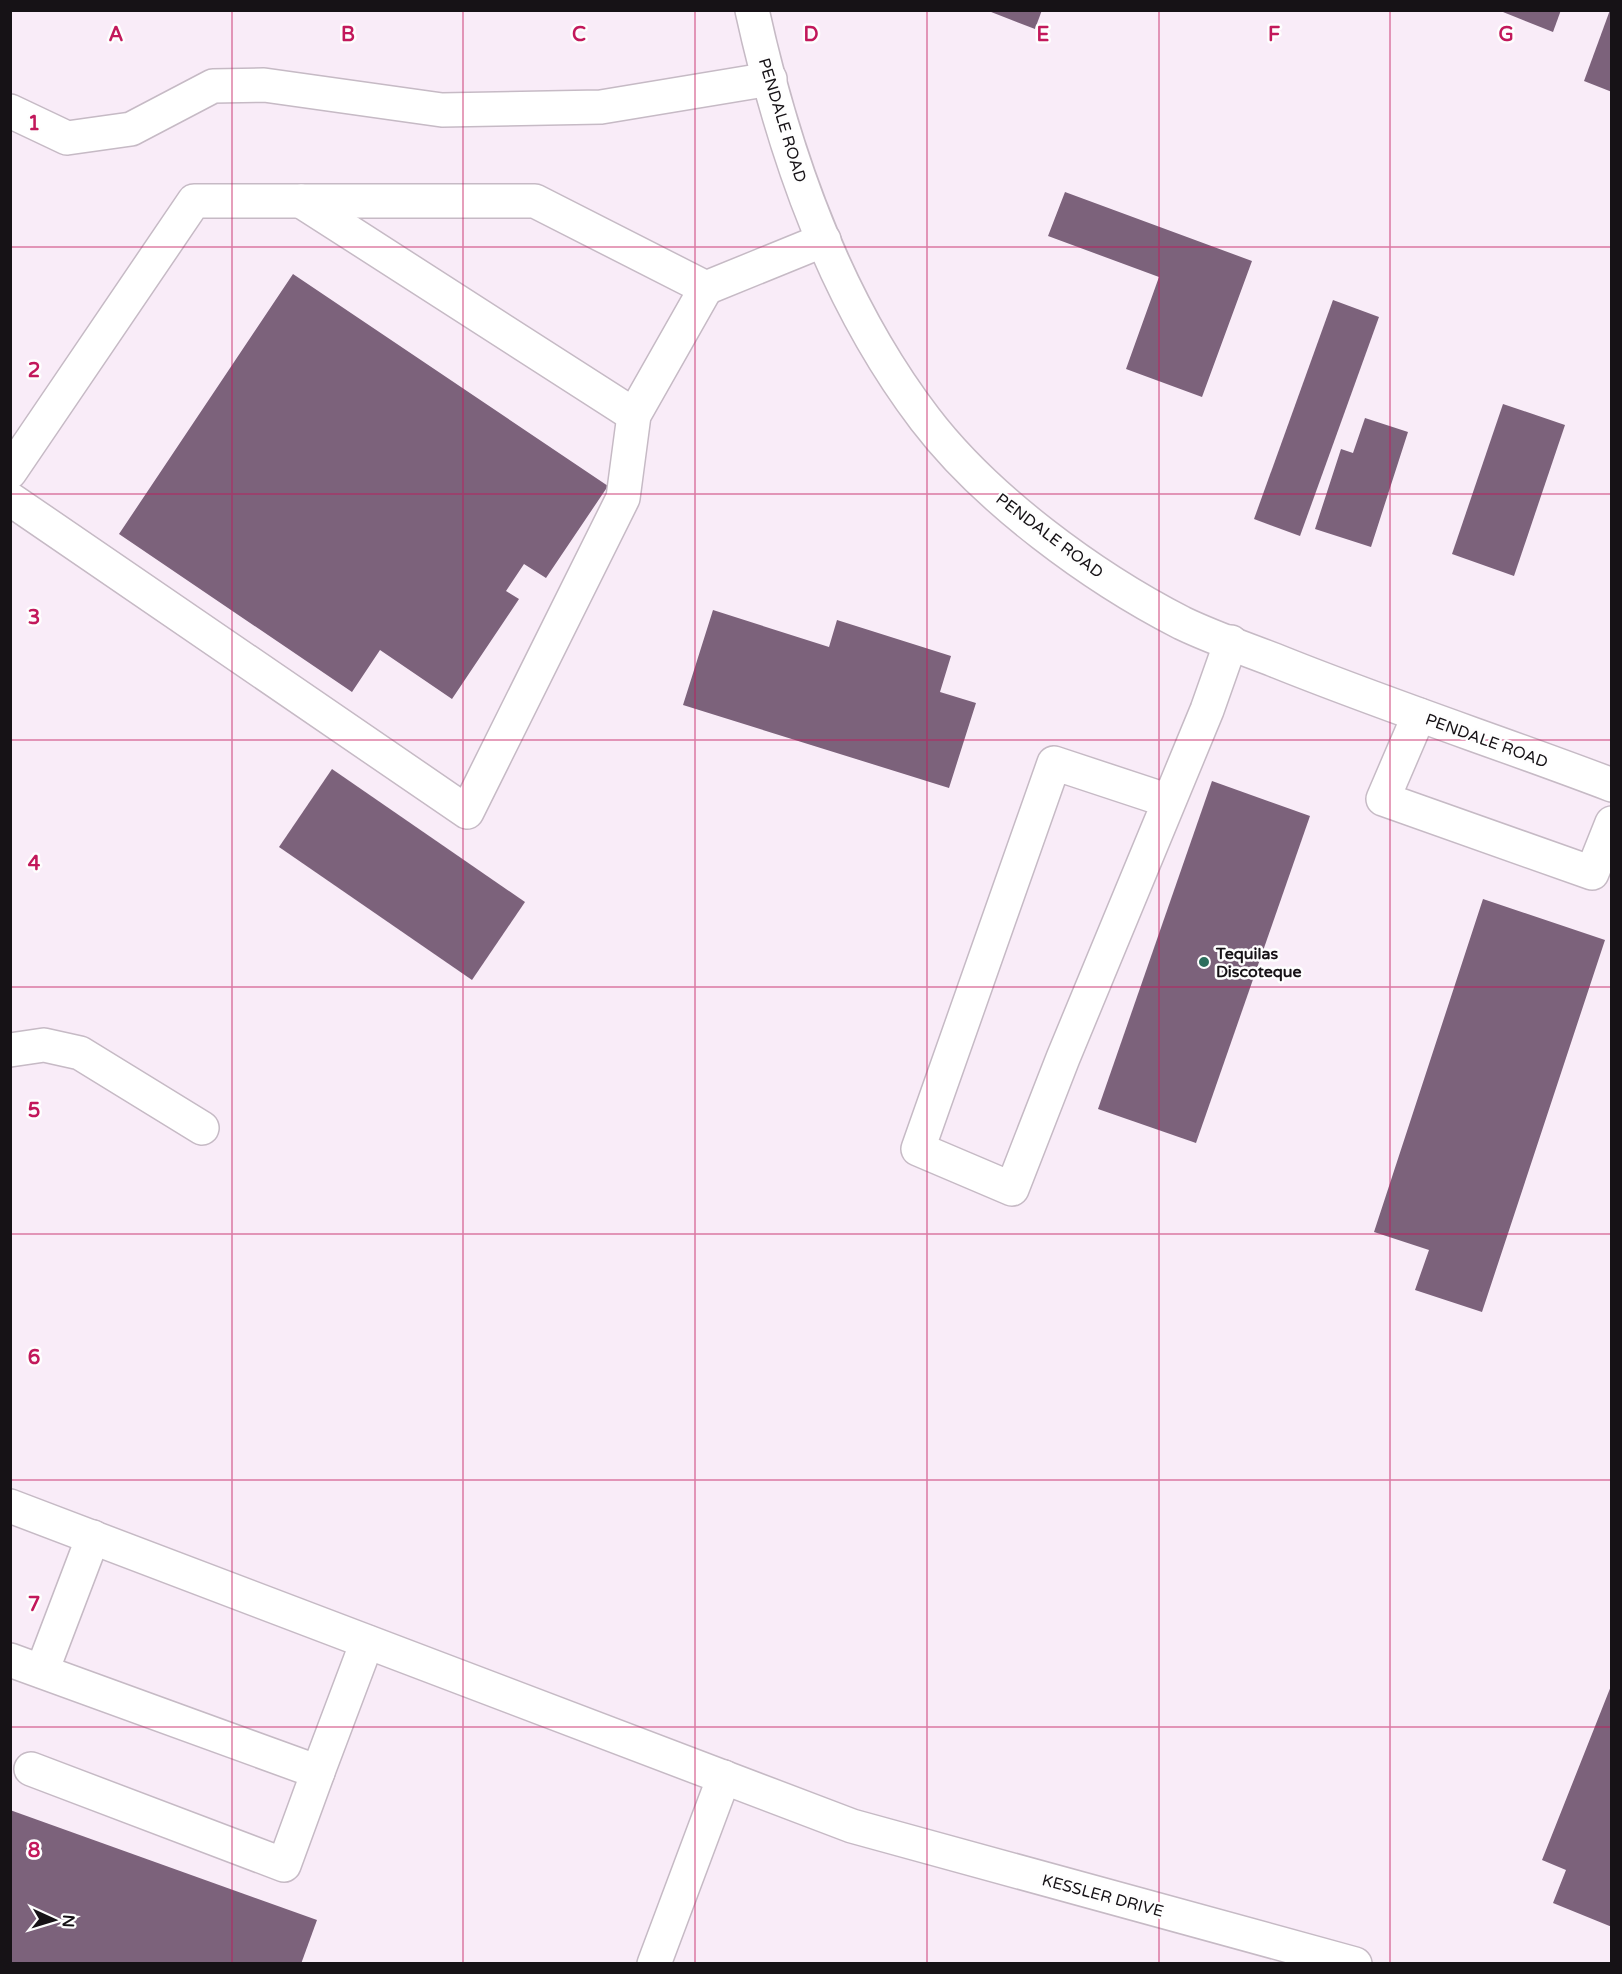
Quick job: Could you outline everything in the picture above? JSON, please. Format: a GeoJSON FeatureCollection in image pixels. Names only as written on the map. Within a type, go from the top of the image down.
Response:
{"type":"FeatureCollection","features":[{"type":"Feature","properties":{"kind":"street","name":"PENDALE ROAD"},"geometry":{"type":"LineString","coordinates":[[752,10],[792,157],[824,240],[862,321],[893,374],[927,421],[957,456],[999,497],[1049,537],[1114,583],[1183,623],[1419,715],[1611,785]]}},
{"type":"Feature","properties":{"kind":"street"},"geometry":{"type":"LineString","coordinates":[[10,111],[68,138],[131,129],[213,86],[264,86],[442,110],[601,108],[770,79]]}},
{"type":"Feature","properties":{"kind":"street"},"geometry":{"type":"LineString","coordinates":[[10,472],[194,201],[535,201],[706,288]]}},
{"type":"Feature","properties":{"kind":"street"},"geometry":{"type":"LineString","coordinates":[[301,201],[634,415]]}},
{"type":"Feature","properties":{"kind":"street"},"geometry":{"type":"LineString","coordinates":[[10,499],[467,813],[623,498],[634,415],[706,288],[824,240]]}},
{"type":"Feature","properties":{"kind":"street"},"geometry":{"type":"LineString","coordinates":[[1169,801],[1054,763],[918,1149],[1012,1189],[1063,1058],[1208,710],[1231,642]]}},
{"type":"Feature","properties":{"kind":"street"},"geometry":{"type":"LineString","coordinates":[[1419,715],[1383,799],[1592,873],[1611,823]]}},
{"type":"Feature","properties":{"kind":"street"},"geometry":{"type":"LineString","coordinates":[[10,1050],[44,1045],[80,1053],[202,1128]]}},
{"type":"Feature","properties":{"kind":"street","name":"KESSLER DRIVE"},"geometry":{"type":"LineString","coordinates":[[10,1506],[852,1826],[1355,1964]]}},
{"type":"Feature","properties":{"kind":"street"},"geometry":{"type":"LineString","coordinates":[[42,1671],[93,1537]]}},
{"type":"Feature","properties":{"kind":"street"},"geometry":{"type":"LineString","coordinates":[[30,1769],[284,1865],[368,1642]]}},
{"type":"Feature","properties":{"kind":"street"},"geometry":{"type":"LineString","coordinates":[[10,1660],[318,1772]]}},
{"type":"Feature","properties":{"kind":"street"},"geometry":{"type":"LineString","coordinates":[[654,1964],[724,1777]]}},
{"type":"Feature","properties":{"kind":"building"},"geometry":{"type":"Polygon","coordinates":[[[986,10],[1042,10],[1035,29],[986,10]]]}},
{"type":"Feature","properties":{"kind":"building"},"geometry":{"type":"Polygon","coordinates":[[[1498,10],[1561,10],[1553,32],[1498,10]]]}},
{"type":"Feature","properties":{"kind":"building"},"geometry":{"type":"Polygon","coordinates":[[[1610,10],[1612,10],[1612,92],[1584,81],[1610,10]]]}},
{"type":"Feature","properties":{"kind":"building"},"geometry":{"type":"Polygon","coordinates":[[[1065,192],[1252,261],[1202,397],[1126,369],[1159,277],[1048,236],[1065,192]]]}},
{"type":"Feature","properties":{"kind":"building"},"geometry":{"type":"Polygon","coordinates":[[[293,274],[608,486],[546,578],[524,564],[506,591],[519,599],[452,699],[380,650],[352,692],[119,534],[293,274]]]}},
{"type":"Feature","properties":{"kind":"building"},"geometry":{"type":"Polygon","coordinates":[[[1333,300],[1379,317],[1300,536],[1254,519],[1333,300]]]}},
{"type":"Feature","properties":{"kind":"building"},"geometry":{"type":"Polygon","coordinates":[[[1503,404],[1565,425],[1514,576],[1452,554],[1503,404]]]}},
{"type":"Feature","properties":{"kind":"building"},"geometry":{"type":"Polygon","coordinates":[[[1365,418],[1408,432],[1371,547],[1315,529],[1341,449],[1353,453],[1365,418]]]}},
{"type":"Feature","properties":{"kind":"building"},"geometry":{"type":"Polygon","coordinates":[[[713,610],[829,647],[837,620],[951,656],[940,692],[976,703],[949,788],[683,705],[713,610]]]}},
{"type":"Feature","properties":{"kind":"building"},"geometry":{"type":"Polygon","coordinates":[[[332,769],[525,902],[472,980],[279,847],[332,769]]]}},
{"type":"Feature","properties":{"kind":"building","name":"Tequilas Discoteque"},"geometry":{"type":"Polygon","coordinates":[[[1212,781],[1310,816],[1196,1143],[1098,1109],[1212,781]]]}},
{"type":"Feature","properties":{"kind":"building"},"geometry":{"type":"Polygon","coordinates":[[[1483,899],[1605,940],[1482,1312],[1415,1290],[1429,1250],[1374,1232],[1483,899]]]}},
{"type":"Feature","properties":{"kind":"building"},"geometry":{"type":"Polygon","coordinates":[[[1611,1686],[1612,1927],[1553,1903],[1566,1870],[1542,1860],[1611,1686]]]}},
{"type":"Feature","properties":{"kind":"building"},"geometry":{"type":"Polygon","coordinates":[[[10,1810],[317,1920],[301,1964],[10,1964],[10,1810]]]}},
{"type":"Feature","properties":{"kind":"place","name":"Tequilas Discoteque"},"geometry":{"type":"Point","coordinates":[1204,962]}}]}
